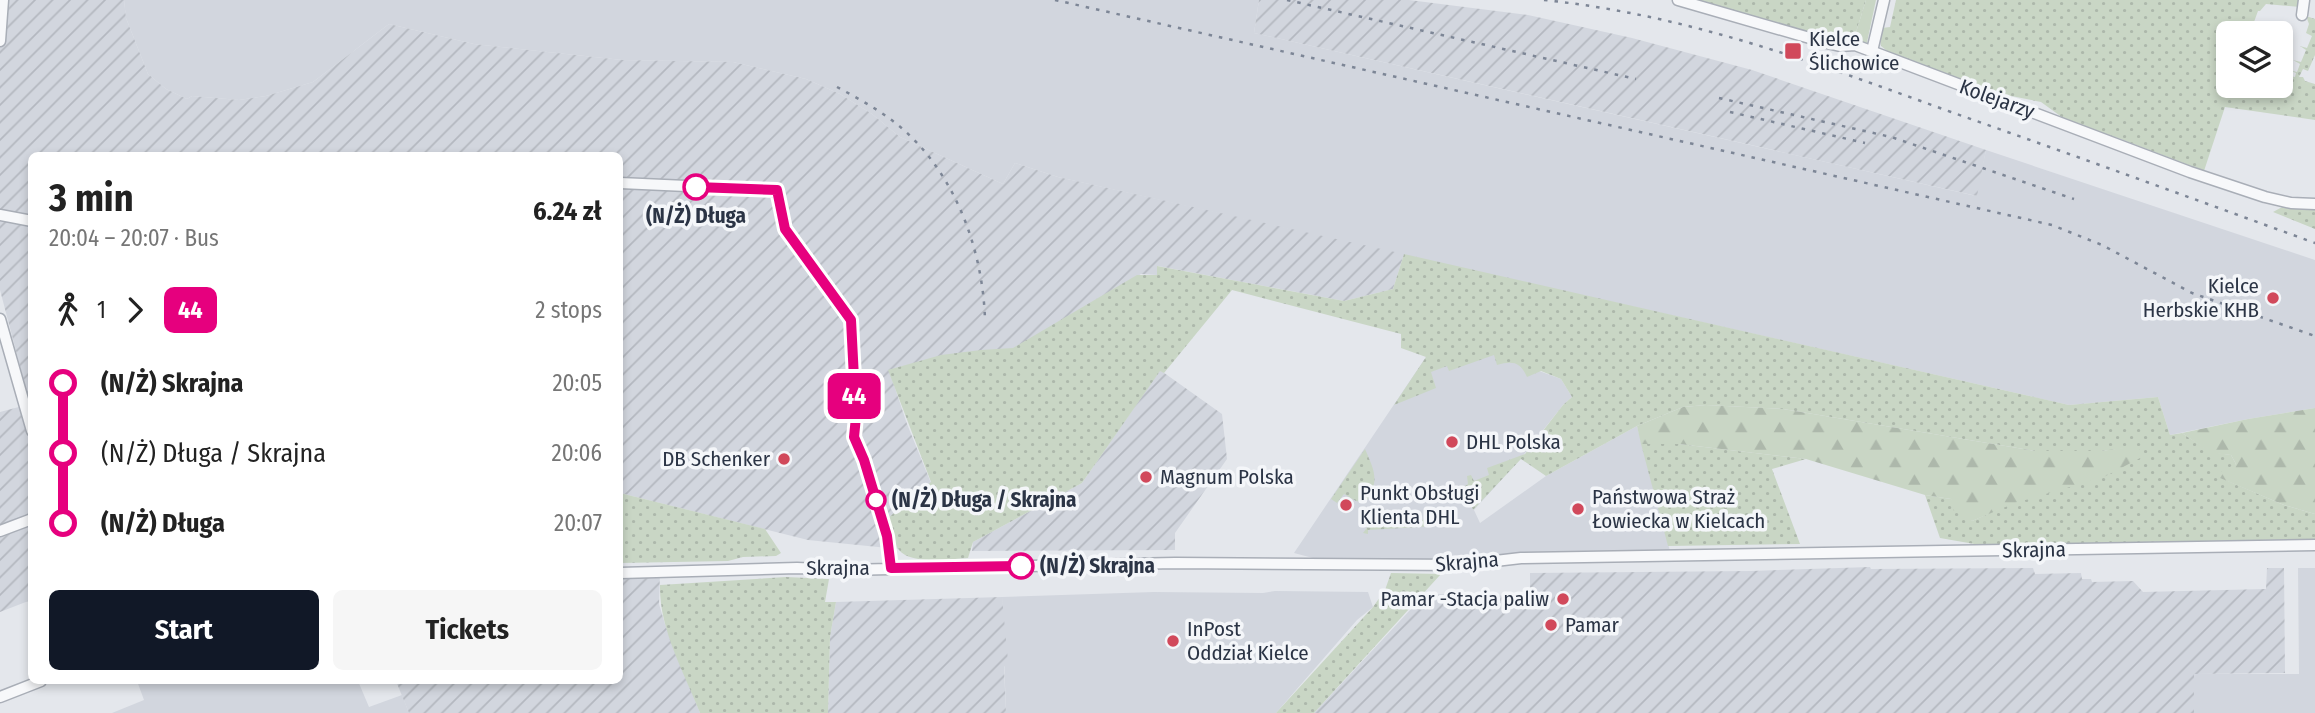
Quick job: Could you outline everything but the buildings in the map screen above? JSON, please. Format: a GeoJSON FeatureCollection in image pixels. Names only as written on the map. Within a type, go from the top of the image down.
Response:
{"type":"FeatureCollection","features":[{"type":"Feature","properties":{"kind":"street"},"geometry":{"type":"LineString","coordinates":[[0,41],[3,0]]}},
{"type":"Feature","properties":{"kind":"street","name":"Kolejarzy"},"geometry":{"type":"LineString","coordinates":[[1678,0],[1827,43],[1855,45],[2190,172],[2265,197],[2291,203],[2315,204]]}},
{"type":"Feature","properties":{"kind":"street"},"geometry":{"type":"LineString","coordinates":[[1872,51],[1884,0]]}},
{"type":"Feature","properties":{"kind":"street"},"geometry":{"type":"LineString","coordinates":[[2302,15],[2304,0]]}},
{"type":"Feature","properties":{"kind":"street"},"geometry":{"type":"LineString","coordinates":[[623,183],[777,190],[785,229],[851,320],[856,417],[854,437],[864,460],[887,536],[891,568]]}},
{"type":"Feature","properties":{"kind":"street"},"geometry":{"type":"LineString","coordinates":[[0,215],[28,220]]}},
{"type":"Feature","properties":{"kind":"street"},"geometry":{"type":"LineString","coordinates":[[0,319],[28,416]]}},
{"type":"Feature","properties":{"kind":"street"},"geometry":{"type":"LineString","coordinates":[[0,531],[28,520]]}},
{"type":"Feature","properties":{"kind":"street","name":"Skrajna"},"geometry":{"type":"LineString","coordinates":[[623,573],[1202,563],[1461,565],[1521,558],[2315,545]]}},
{"type":"Feature","properties":{"kind":"street"},"geometry":{"type":"LineString","coordinates":[[0,697],[33,684]]}},
{"type":"Feature","properties":{"kind":"shaded area"},"geometry":{"type":"Polygon","coordinates":[[[0,0],[124,0],[126,18],[148,74],[166,89],[187,99],[192,96],[239,100],[266,96],[313,82],[389,24],[474,44],[622,60],[733,62],[806,79],[840,94],[872,114],[900,137],[1003,184],[1015,163],[1058,177],[1404,254],[1393,289],[1344,301],[1158,266],[1157,275],[1141,274],[1014,349],[889,370],[931,483],[888,518],[898,549],[808,540],[623,494],[623,152],[28,152],[28,396],[0,290],[0,0]]]}},
{"type":"Feature","properties":{"kind":"shaded area"},"geometry":{"type":"Polygon","coordinates":[[[124,0],[1259,0],[1254,33],[1976,196],[1986,150],[2315,260],[2315,408],[2170,435],[2158,397],[2069,405],[1058,177],[1015,163],[1003,184],[900,137],[872,114],[840,94],[806,79],[733,62],[622,60],[474,44],[389,24],[313,82],[266,96],[239,100],[192,96],[187,99],[166,89],[148,74],[126,18],[124,0]]]}},
{"type":"Feature","properties":{"kind":"shaded area"},"geometry":{"type":"Polygon","coordinates":[[[1259,0],[1409,0],[1528,15],[1632,38],[1752,70],[1986,150],[1977,196],[1254,33],[1259,0]]]}},
{"type":"Feature","properties":{"kind":"shaded area"},"geometry":{"type":"Polygon","coordinates":[[[1482,350],[1561,379],[1572,397],[1474,510],[1480,523],[1546,476],[1637,426],[1671,555],[1356,561],[1313,558],[1294,553],[1426,357],[1482,350]]]}},
{"type":"Feature","properties":{"kind":"shaded area"},"geometry":{"type":"Polygon","coordinates":[[[1160,370],[1222,414],[1227,459],[1175,533],[1175,550],[972,551],[973,542],[1082,483],[1160,370]]]}},
{"type":"Feature","properties":{"kind":"shaded area"},"geometry":{"type":"Polygon","coordinates":[[[28,405],[28,601],[0,612],[0,412],[28,405]]]}},
{"type":"Feature","properties":{"kind":"shaded area"},"geometry":{"type":"Polygon","coordinates":[[[1870,567],[2033,568],[2035,574],[2081,573],[2082,579],[2091,579],[2092,582],[2133,581],[2143,592],[2266,589],[2267,568],[2284,568],[2285,673],[2194,674],[2194,713],[1314,713],[1425,594],[1530,596],[1530,573],[1870,567]]]}},
{"type":"Feature","properties":{"kind":"shaded area"},"geometry":{"type":"Polygon","coordinates":[[[2298,568],[2315,568],[2315,713],[2194,713],[2194,674],[2299,674],[2298,568]]]}},
{"type":"Feature","properties":{"kind":"shaded area"},"geometry":{"type":"Polygon","coordinates":[[[660,572],[659,604],[700,713],[409,713],[397,684],[623,684],[623,573],[660,572]]]}},
{"type":"Feature","properties":{"kind":"shaded area","name":"InPost Oddział Kielce"},"geometry":{"type":"Polygon","coordinates":[[[1275,591],[1368,592],[1373,607],[1357,620],[1276,713],[1006,713],[1002,597],[1275,591]]]}},
{"type":"Feature","properties":{"kind":"shaded area"},"geometry":{"type":"Polygon","coordinates":[[[1002,597],[1008,661],[1004,667],[1006,713],[828,713],[830,637],[836,602],[1002,597]]]}},
{"type":"Feature","properties":{"kind":"shaded area"},"geometry":{"type":"Polygon","coordinates":[[[138,684],[359,684],[369,707],[402,695],[409,713],[112,713],[144,700],[138,684]]]}},
{"type":"Feature","properties":{"kind":"green space"},"geometry":{"type":"Polygon","coordinates":[[[1695,0],[1866,0],[1853,42],[1839,41],[1695,0]]]}},
{"type":"Feature","properties":{"kind":"green space"},"geometry":{"type":"Polygon","coordinates":[[[1866,0],[1876,0],[1866,47],[1853,42],[1866,0]]]}},
{"type":"Feature","properties":{"kind":"green space"},"geometry":{"type":"Polygon","coordinates":[[[1896,0],[2301,0],[2300,7],[2266,4],[2258,11],[2254,21],[2216,21],[2216,98],[2293,98],[2293,77],[2296,73],[2293,71],[2297,72],[2300,64],[2293,60],[2301,62],[2306,50],[2300,46],[2307,48],[2312,36],[2306,33],[2309,24],[2306,16],[2315,19],[2315,55],[2308,71],[2303,69],[2299,77],[2315,84],[2315,120],[2225,107],[2204,171],[2070,123],[2041,102],[1996,93],[1891,54],[1881,46],[1880,39],[1882,28],[1890,27],[1896,0]]]}},
{"type":"Feature","properties":{"kind":"green space"},"geometry":{"type":"Polygon","coordinates":[[[2284,206],[2315,208],[2315,229],[2273,212],[2284,206]]]}},
{"type":"Feature","properties":{"kind":"green space"},"geometry":{"type":"Polygon","coordinates":[[[1404,254],[2069,405],[2158,397],[2170,435],[2182,433],[2211,452],[2231,455],[2236,464],[2221,478],[2284,505],[2315,514],[2315,539],[1980,545],[1940,538],[1925,495],[1951,499],[1972,521],[2138,447],[2101,451],[2035,451],[1783,409],[1706,405],[1683,407],[1637,426],[1546,476],[1521,459],[1473,510],[1465,486],[1468,484],[1467,476],[1471,475],[1474,481],[1489,475],[1487,468],[1525,454],[1572,397],[1561,379],[1541,371],[1527,377],[1518,365],[1497,365],[1494,355],[1449,371],[1447,366],[1431,372],[1436,388],[1394,405],[1426,357],[1401,348],[1401,334],[1232,290],[1164,373],[1160,371],[1082,483],[973,542],[968,558],[912,558],[897,547],[888,518],[931,482],[888,370],[941,355],[1013,348],[1137,275],[1157,275],[1157,266],[1344,301],[1393,289],[1404,254]]]}},
{"type":"Feature","properties":{"kind":"green space"},"geometry":{"type":"Polygon","coordinates":[[[1706,405],[1783,409],[2035,451],[2101,451],[2138,446],[2142,457],[2104,477],[2015,503],[1972,521],[1953,510],[1951,499],[1925,495],[1806,459],[1679,444],[1641,444],[1637,426],[1683,407],[1706,405]]]}},
{"type":"Feature","properties":{"kind":"green space"},"geometry":{"type":"Polygon","coordinates":[[[2315,408],[2315,514],[2284,505],[2220,478],[2220,472],[2236,464],[2231,455],[2211,453],[2182,433],[2248,419],[2315,408]]]}},
{"type":"Feature","properties":{"kind":"green space"},"geometry":{"type":"Polygon","coordinates":[[[1641,444],[1679,444],[1806,459],[1772,469],[1800,544],[1668,546],[1641,444]]]}},
{"type":"Feature","properties":{"kind":"green space"},"geometry":{"type":"Polygon","coordinates":[[[1365,449],[1374,476],[1370,495],[1365,503],[1344,494],[1337,503],[1331,499],[1365,449]]]}},
{"type":"Feature","properties":{"kind":"green space"},"geometry":{"type":"Polygon","coordinates":[[[623,494],[765,529],[781,553],[776,556],[743,557],[728,561],[623,563],[623,494]]]}},
{"type":"Feature","properties":{"kind":"green space"},"geometry":{"type":"Polygon","coordinates":[[[1426,506],[1436,526],[1368,530],[1368,534],[1363,533],[1381,509],[1390,511],[1398,527],[1429,518],[1426,506]]]}},
{"type":"Feature","properties":{"kind":"green space"},"geometry":{"type":"Polygon","coordinates":[[[1391,573],[1441,574],[1314,713],[1276,713],[1373,607],[1385,590],[1391,573]]]}},
{"type":"Feature","properties":{"kind":"green space"},"geometry":{"type":"Polygon","coordinates":[[[786,577],[829,579],[825,602],[836,602],[830,637],[828,713],[700,713],[668,634],[660,585],[786,577]]]}},
{"type":"Feature","properties":{"kind":"railway"},"geometry":{"type":"LineString","coordinates":[[1055,0],[2052,225],[2102,245],[2192,293],[2315,336]]}},
{"type":"Feature","properties":{"kind":"railway"},"geometry":{"type":"LineString","coordinates":[[1287,0],[1636,79]]}},
{"type":"Feature","properties":{"kind":"railway"},"geometry":{"type":"LineString","coordinates":[[1544,0],[1649,17],[1751,43],[1851,76],[2315,243]]}},
{"type":"Feature","properties":{"kind":"railway"},"geometry":{"type":"LineString","coordinates":[[837,87],[897,124],[939,171],[953,194],[973,243],[985,320]]}},
{"type":"Feature","properties":{"kind":"railway"},"geometry":{"type":"LineString","coordinates":[[1719,98],[1891,137],[2074,199]]}},
{"type":"Feature","properties":{"kind":"railway"},"geometry":{"type":"LineString","coordinates":[[1730,112],[1865,143]]}},
{"type":"Feature","properties":{"kind":"bus line","name":"44"},"geometry":{"type":"LineString","coordinates":[[696,187],[777,190],[785,229],[848,314],[853,339],[856,417],[854,437],[864,460],[887,536],[891,568],[1021,566]]}},
{"type":"Feature","properties":{"kind":"place","name":"Kielce Ślichowice"},"geometry":{"type":"Point","coordinates":[1793,51]}},
{"type":"Feature","properties":{"kind":"place","name":"(N/Ż) Długa"},"geometry":{"type":"Point","coordinates":[696,187]}},
{"type":"Feature","properties":{"kind":"place","name":"Kielce Herbskie KHB"},"geometry":{"type":"Point","coordinates":[2273,298]}},
{"type":"Feature","properties":{"kind":"place","name":"DHL Polska"},"geometry":{"type":"Point","coordinates":[1452,442]}},
{"type":"Feature","properties":{"kind":"place","name":"DB Schenker"},"geometry":{"type":"Point","coordinates":[784,459]}},
{"type":"Feature","properties":{"kind":"place","name":"Magnum Polska"},"geometry":{"type":"Point","coordinates":[1146,477]}},
{"type":"Feature","properties":{"kind":"place","name":"(N/Ż) Długa / Skrajna"},"geometry":{"type":"Point","coordinates":[876,500]}},
{"type":"Feature","properties":{"kind":"place","name":"Punkt Obsługi Klienta DHL"},"geometry":{"type":"Point","coordinates":[1346,505]}},
{"type":"Feature","properties":{"kind":"place","name":"Państwowa Straż Łowiecka w Kielcach"},"geometry":{"type":"Point","coordinates":[1578,509]}},
{"type":"Feature","properties":{"kind":"place","name":"(N/Ż) Skrajna"},"geometry":{"type":"Point","coordinates":[1021,566]}},
{"type":"Feature","properties":{"kind":"place","name":"Pamar -Stacja paliw"},"geometry":{"type":"Point","coordinates":[1563,599]}},
{"type":"Feature","properties":{"kind":"place","name":"Pamar"},"geometry":{"type":"Point","coordinates":[1551,625]}},
{"type":"Feature","properties":{"kind":"place","name":"InPost Oddział Kielce"},"geometry":{"type":"Point","coordinates":[1173,641]}}]}
